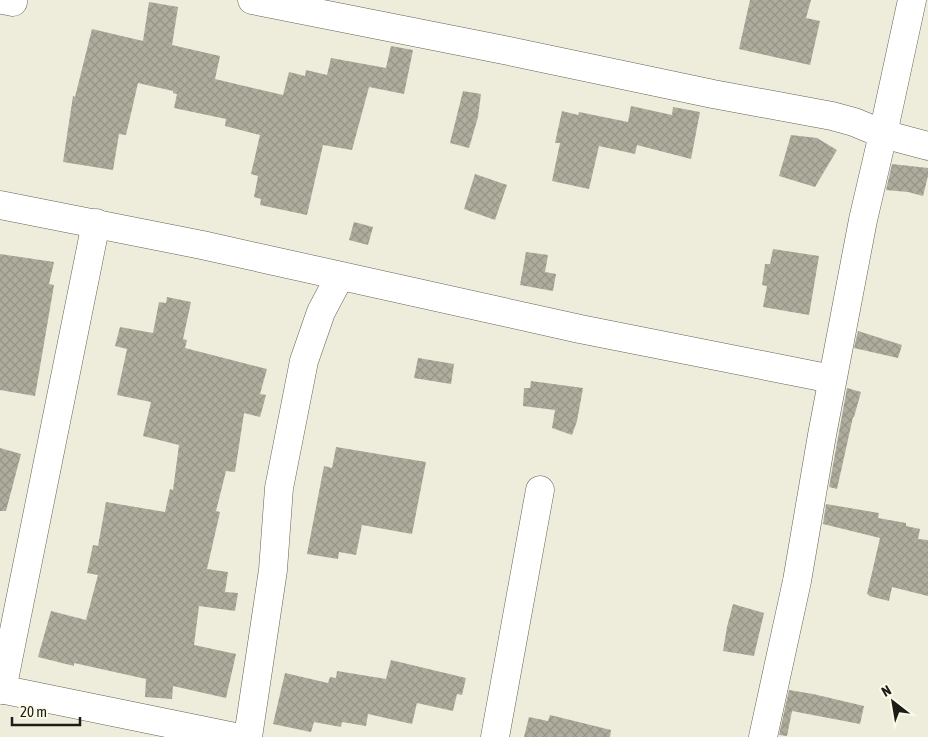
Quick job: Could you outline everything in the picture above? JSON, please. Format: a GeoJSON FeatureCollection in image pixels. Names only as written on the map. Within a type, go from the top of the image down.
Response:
{"type":"FeatureCollection","features":[{"type":"Feature","properties":{"kind":"street"},"geometry":{"type":"LineString","coordinates":[[252,0],[713,94],[832,116],[854,122],[883,134],[928,146]]}},
{"type":"Feature","properties":{"kind":"street"},"geometry":{"type":"LineString","coordinates":[[763,737],[797,581],[832,379],[863,220],[912,0]]}},
{"type":"Feature","properties":{"kind":"street"},"geometry":{"type":"LineString","coordinates":[[0,205],[96,223],[580,329],[832,379]]}},
{"type":"Feature","properties":{"kind":"street"},"geometry":{"type":"LineString","coordinates":[[96,223],[1,690],[235,737]]}},
{"type":"Feature","properties":{"kind":"street"},"geometry":{"type":"LineString","coordinates":[[248,737],[273,570],[280,488],[304,361],[321,312],[340,276]]}},
{"type":"Feature","properties":{"kind":"street"},"geometry":{"type":"LineString","coordinates":[[495,737],[540,490]]}},
{"type":"Feature","properties":{"kind":"building"},"geometry":{"type":"Polygon","coordinates":[[[750,0],[811,0],[806,18],[820,21],[810,65],[739,49],[750,0]]]}},
{"type":"Feature","properties":{"kind":"building"},"geometry":{"type":"Polygon","coordinates":[[[149,2],[178,7],[172,45],[220,56],[215,79],[283,95],[289,72],[305,76],[306,70],[327,75],[331,58],[386,68],[391,46],[413,50],[404,94],[369,87],[352,150],[323,145],[307,215],[260,205],[261,199],[254,197],[258,176],[251,174],[260,135],[225,126],[226,119],[174,108],[177,94],[173,93],[173,91],[138,83],[126,135],[119,134],[113,170],[63,162],[73,96],[75,97],[92,29],[143,41],[149,2]]]}},
{"type":"Feature","properties":{"kind":"building"},"geometry":{"type":"Polygon","coordinates":[[[463,91],[481,94],[478,117],[469,148],[450,143],[463,91]]]}},
{"type":"Feature","properties":{"kind":"building"},"geometry":{"type":"Polygon","coordinates":[[[631,106],[672,115],[673,107],[700,112],[691,159],[637,145],[635,154],[599,146],[589,189],[552,181],[560,143],[555,143],[562,111],[578,115],[579,112],[628,122],[631,106]]]}},
{"type":"Feature","properties":{"kind":"building"},"geometry":{"type":"Polygon","coordinates":[[[791,135],[817,138],[837,150],[815,187],[779,176],[791,135]]]}},
{"type":"Feature","properties":{"kind":"building"},"geometry":{"type":"Polygon","coordinates":[[[892,164],[928,168],[923,196],[908,192],[886,190],[892,164]]]}},
{"type":"Feature","properties":{"kind":"building"},"geometry":{"type":"Polygon","coordinates":[[[475,174],[507,185],[495,220],[464,209],[475,174]]]}},
{"type":"Feature","properties":{"kind":"building"},"geometry":{"type":"Polygon","coordinates":[[[354,222],[373,227],[368,245],[349,240],[354,222]]]}},
{"type":"Feature","properties":{"kind":"building"},"geometry":{"type":"Polygon","coordinates":[[[773,249],[819,256],[809,315],[763,307],[767,286],[762,285],[765,264],[770,264],[773,249]]]}},
{"type":"Feature","properties":{"kind":"building"},"geometry":{"type":"Polygon","coordinates":[[[526,252],[548,255],[545,272],[556,274],[553,291],[520,285],[526,252]]]}},
{"type":"Feature","properties":{"kind":"building"},"geometry":{"type":"Polygon","coordinates":[[[0,254],[54,262],[49,284],[54,285],[35,396],[0,390],[0,254]]]}},
{"type":"Feature","properties":{"kind":"building"},"geometry":{"type":"Polygon","coordinates":[[[167,297],[191,302],[183,339],[187,340],[185,348],[267,369],[260,394],[266,395],[260,417],[244,413],[235,472],[226,471],[216,511],[220,512],[207,569],[228,572],[225,592],[238,593],[235,611],[199,606],[194,645],[236,654],[226,698],[173,686],[172,699],[145,697],[146,679],[74,663],[74,666],[38,657],[51,611],[86,620],[98,575],[87,573],[93,545],[98,546],[106,502],[165,512],[170,489],[173,490],[179,445],[143,436],[151,402],[117,395],[127,349],[115,346],[120,327],[153,333],[159,302],[166,303],[167,297]]]}},
{"type":"Feature","properties":{"kind":"building"},"geometry":{"type":"Polygon","coordinates":[[[858,331],[902,345],[898,358],[854,348],[858,331]]]}},
{"type":"Feature","properties":{"kind":"building"},"geometry":{"type":"Polygon","coordinates":[[[418,358],[454,364],[451,384],[414,378],[418,358]]]}},
{"type":"Feature","properties":{"kind":"building"},"geometry":{"type":"Polygon","coordinates":[[[531,381],[583,388],[577,421],[572,435],[552,428],[555,410],[523,406],[524,388],[530,388],[531,381]]]}},
{"type":"Feature","properties":{"kind":"building"},"geometry":{"type":"Polygon","coordinates":[[[847,388],[861,392],[853,417],[837,489],[829,487],[847,388]]]}},
{"type":"Feature","properties":{"kind":"building"},"geometry":{"type":"Polygon","coordinates":[[[336,447],[426,462],[412,534],[362,525],[356,555],[339,552],[338,559],[307,554],[324,466],[332,468],[336,447]]]}},
{"type":"Feature","properties":{"kind":"building"},"geometry":{"type":"Polygon","coordinates":[[[0,448],[21,454],[6,511],[0,511],[0,448]]]}},
{"type":"Feature","properties":{"kind":"building"},"geometry":{"type":"Polygon","coordinates":[[[826,504],[879,513],[878,518],[906,523],[906,526],[920,529],[918,539],[928,540],[928,596],[892,587],[889,601],[869,596],[867,594],[880,538],[823,524],[826,504]]]}},
{"type":"Feature","properties":{"kind":"building"},"geometry":{"type":"Polygon","coordinates":[[[733,604],[764,613],[754,656],[723,651],[733,604]]]}},
{"type":"Feature","properties":{"kind":"building"},"geometry":{"type":"Polygon","coordinates":[[[391,660],[466,678],[462,695],[457,694],[453,711],[417,703],[412,724],[368,714],[366,726],[342,722],[341,727],[314,722],[311,732],[273,724],[285,673],[328,683],[330,677],[336,678],[337,671],[386,679],[391,660]]]}},
{"type":"Feature","properties":{"kind":"building"},"geometry":{"type":"Polygon","coordinates":[[[789,690],[864,706],[860,724],[792,711],[787,736],[779,735],[789,690]]]}},
{"type":"Feature","properties":{"kind":"building"},"geometry":{"type":"Polygon","coordinates":[[[550,715],[611,730],[610,737],[524,737],[529,717],[548,721],[550,715]]]}}]}
